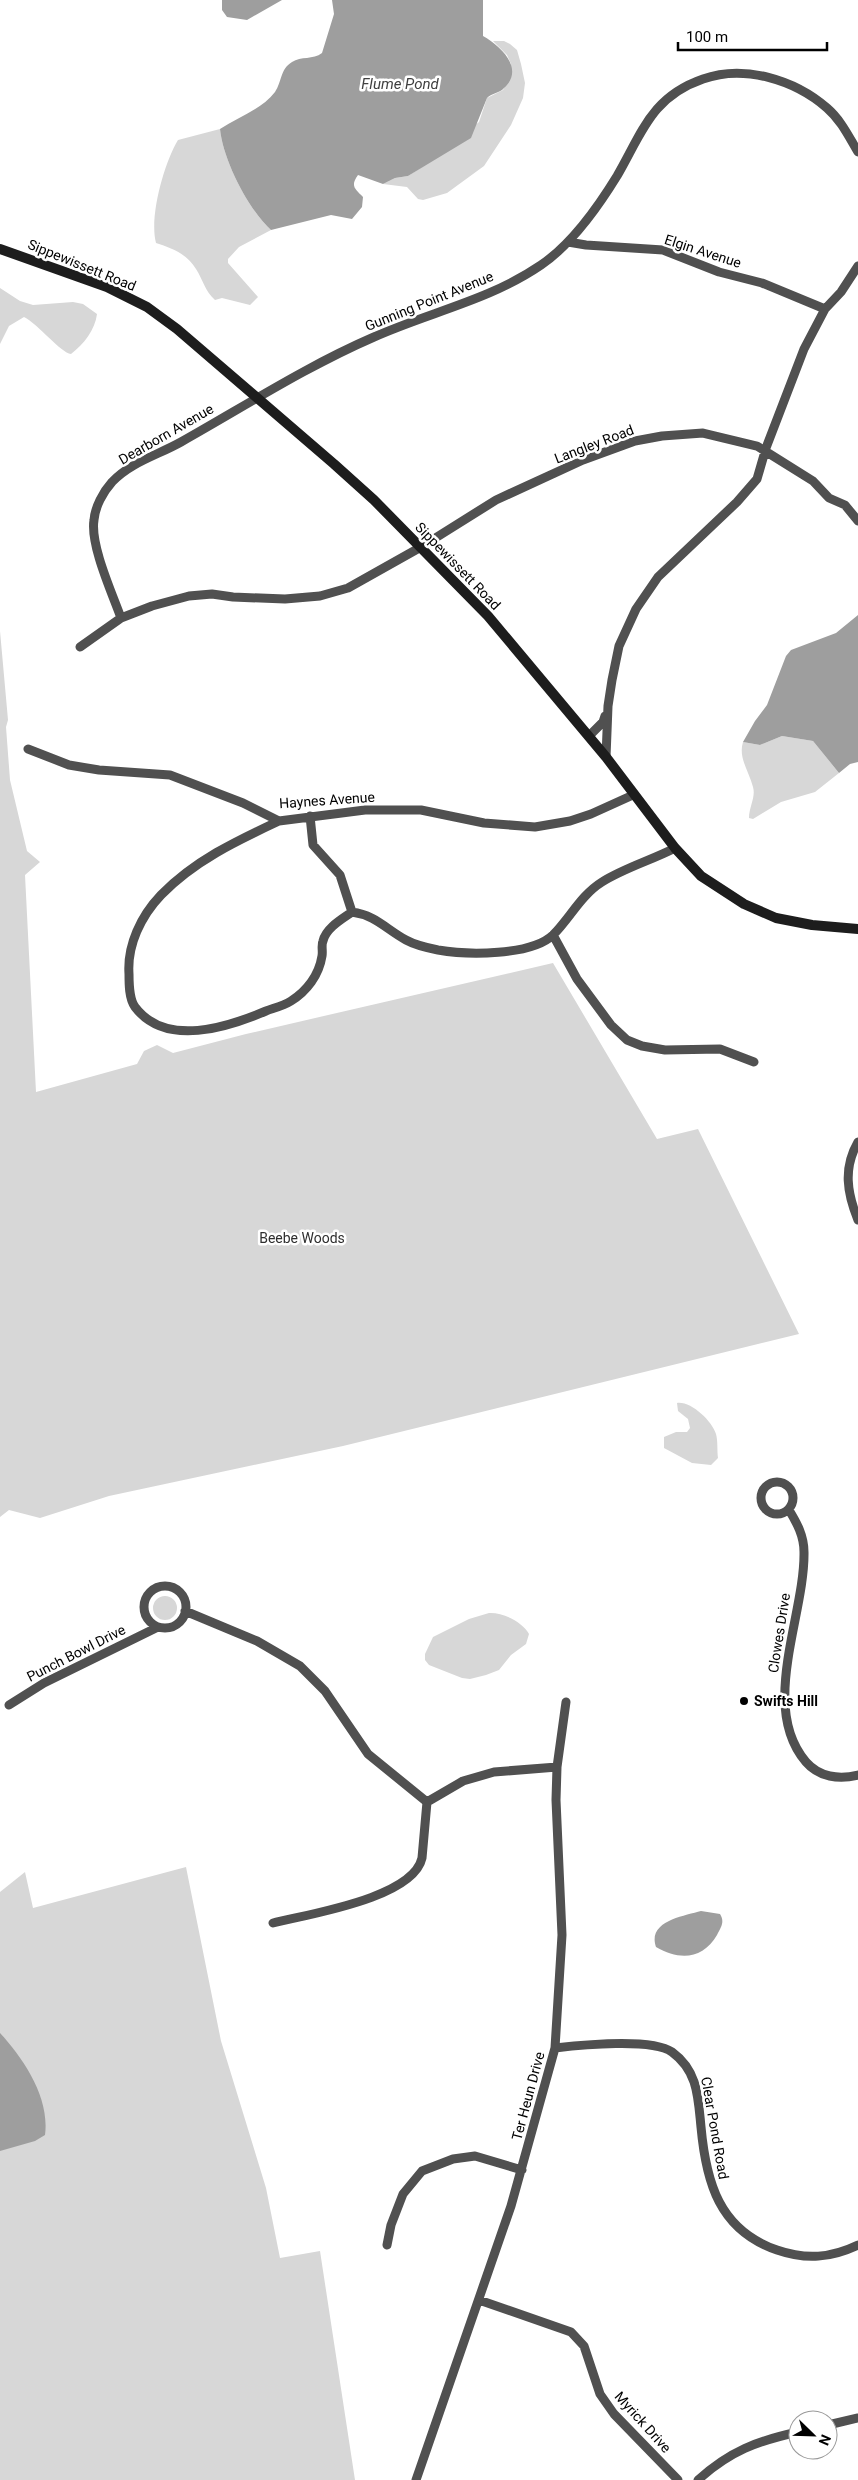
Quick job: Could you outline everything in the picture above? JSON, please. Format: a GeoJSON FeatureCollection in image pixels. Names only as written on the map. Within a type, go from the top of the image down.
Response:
{"type":"FeatureCollection","features":[{"type":"Feature","properties":{"kind":"main road","name":"Sippewissett Road"},"geometry":{"type":"LineString","coordinates":[[0,249],[107,287],[147,307],[177,330],[368,494],[518,650],[606,757],[675,848],[690,865],[716,886],[759,911],[806,924],[858,929]]}},
{"type":"Feature","properties":{"kind":"street","name":"Gunning Point Avenue"},"geometry":{"type":"LineString","coordinates":[[256,397],[373,337],[486,295],[542,265],[568,242],[612,184],[643,126],[657,107],[676,91],[703,78],[726,73],[746,72],[798,88],[827,108],[843,126],[858,152]]}},
{"type":"Feature","properties":{"kind":"street","name":"Elgin Avenue"},"geometry":{"type":"LineString","coordinates":[[568,242],[663,250],[719,272],[762,283],[825,309]]}},
{"type":"Feature","properties":{"kind":"street"},"geometry":{"type":"LineString","coordinates":[[589,736],[603,722],[608,706],[619,646],[636,609],[658,577],[737,502],[757,479],[764,452],[804,349],[825,309],[841,292],[858,266]]}},
{"type":"Feature","properties":{"kind":"street","name":"Dearborn Avenue"},"geometry":{"type":"LineString","coordinates":[[121,618],[94,539],[94,520],[104,493],[114,481],[136,464],[178,443],[256,397]]}},
{"type":"Feature","properties":{"kind":"street","name":"Langley Road"},"geometry":{"type":"LineString","coordinates":[[421,547],[496,500],[583,460],[635,441],[703,433],[757,446],[813,481],[829,498],[845,504],[858,520]]}},
{"type":"Feature","properties":{"kind":"street"},"geometry":{"type":"LineString","coordinates":[[80,647],[121,618],[152,606],[189,596],[212,594],[285,598],[320,596],[348,588],[421,547]]}},
{"type":"Feature","properties":{"kind":"street"},"geometry":{"type":"LineString","coordinates":[[606,757],[608,706]]}},
{"type":"Feature","properties":{"kind":"street","name":"Haynes Avenue"},"geometry":{"type":"LineString","coordinates":[[28,749],[69,765],[99,770],[170,776],[243,802],[279,820],[365,810],[421,810],[484,822],[535,827],[570,821],[592,814],[633,794]]}},
{"type":"Feature","properties":{"kind":"street"},"geometry":{"type":"LineString","coordinates":[[310,816],[313,845],[340,875],[352,912]]}},
{"type":"Feature","properties":{"kind":"street"},"geometry":{"type":"LineString","coordinates":[[279,820],[238,840],[195,865],[160,896],[139,926],[132,944],[128,964],[130,989],[135,1006],[150,1020],[180,1031],[193,1030],[240,1022],[290,1002],[311,983],[320,968],[322,941],[328,932],[352,912],[367,914],[408,941],[439,950],[495,952],[527,949],[542,943],[553,935],[585,896],[602,882],[675,848]]}},
{"type":"Feature","properties":{"kind":"street"},"geometry":{"type":"LineString","coordinates":[[553,935],[577,979],[610,1025],[627,1040],[642,1046],[665,1050],[720,1049],[754,1062]]}},
{"type":"Feature","properties":{"kind":"street"},"geometry":{"type":"LineString","coordinates":[[858,1142],[851,1154],[846,1177],[852,1205],[858,1220]]}},
{"type":"Feature","properties":{"kind":"street","name":"Clowes Drive"},"geometry":{"type":"LineString","coordinates":[[789,1510],[803,1537],[804,1552],[798,1610],[785,1684],[785,1710],[788,1728],[798,1752],[814,1770],[835,1777],[858,1775]]}},
{"type":"Feature","properties":{"kind":"street"},"geometry":{"type":"LineString","coordinates":[[158,1627],[147,1618],[144,1612],[146,1598],[155,1589],[168,1586],[180,1592],[185,1604],[185,1611],[257,1641],[300,1666],[325,1691],[368,1754],[427,1802]]}},
{"type":"Feature","properties":{"kind":"street","name":"Punch Bowl Drive"},"geometry":{"type":"LineString","coordinates":[[9,1705],[44,1683],[158,1627],[172,1627],[183,1618],[185,1611]]}},
{"type":"Feature","properties":{"kind":"street","name":"Ter Heun Drive"},"geometry":{"type":"LineString","coordinates":[[416,2480],[522,2170],[556,2048],[562,1935],[557,1851],[557,1768],[566,1702]]}},
{"type":"Feature","properties":{"kind":"street"},"geometry":{"type":"LineString","coordinates":[[427,1802],[463,1781],[494,1772],[557,1768]]}},
{"type":"Feature","properties":{"kind":"street"},"geometry":{"type":"LineString","coordinates":[[273,1923],[358,1902],[393,1888],[411,1877],[420,1866],[422,1858],[427,1802]]}},
{"type":"Feature","properties":{"kind":"street","name":"Clear Pond Road"},"geometry":{"type":"LineString","coordinates":[[556,2048],[647,2045],[672,2052],[688,2066],[696,2083],[710,2185],[723,2210],[739,2229],[768,2247],[794,2256],[819,2258],[844,2252],[858,2245]]}},
{"type":"Feature","properties":{"kind":"street"},"geometry":{"type":"LineString","coordinates":[[387,2245],[391,2225],[403,2194],[422,2171],[453,2159],[475,2156],[522,2170]]}},
{"type":"Feature","properties":{"kind":"street","name":"Myrick Drive"},"geometry":{"type":"LineString","coordinates":[[478,2300],[571,2332],[584,2346],[600,2394],[614,2414],[678,2480]]}},
{"type":"Feature","properties":{"kind":"street"},"geometry":{"type":"LineString","coordinates":[[838,2423],[858,2418]]}},
{"type":"Feature","properties":{"kind":"street"},"geometry":{"type":"LineString","coordinates":[[698,2480],[713,2466],[736,2451],[788,2435]]}},
{"type":"Feature","properties":{"kind":"green space"},"geometry":{"type":"Polygon","coordinates":[[[493,41],[504,41],[517,50],[525,83],[523,98],[511,125],[484,166],[447,193],[423,200],[418,199],[407,187],[383,184],[395,178],[408,176],[422,167],[479,122],[487,98],[503,90],[511,74],[511,64],[507,55],[493,41]]]}},
{"type":"Feature","properties":{"kind":"green space"},"geometry":{"type":"Polygon","coordinates":[[[220,129],[226,155],[238,183],[254,210],[271,230],[239,247],[228,259],[228,263],[258,297],[250,305],[222,298],[215,300],[188,259],[173,249],[156,243],[154,232],[159,190],[168,162],[178,140],[220,129]]]}},
{"type":"Feature","properties":{"kind":"green space"},"geometry":{"type":"Polygon","coordinates":[[[0,288],[20,301],[33,305],[73,302],[83,304],[97,314],[94,326],[80,346],[71,354],[61,349],[24,317],[9,326],[0,344],[0,288]]]}},
{"type":"Feature","properties":{"kind":"green space","name":"Beebe Woods"},"geometry":{"type":"Polygon","coordinates":[[[0,631],[8,720],[6,727],[10,780],[27,851],[40,862],[25,875],[36,1092],[137,1064],[144,1051],[157,1045],[173,1053],[246,1034],[553,963],[657,1139],[698,1129],[799,1334],[343,1446],[109,1496],[40,1518],[9,1510],[0,1517],[0,631]]]}},
{"type":"Feature","properties":{"kind":"green space"},"geometry":{"type":"Polygon","coordinates":[[[782,736],[813,741],[839,773],[815,792],[781,802],[753,819],[749,818],[754,791],[743,759],[743,742],[760,745],[782,736]]]}},
{"type":"Feature","properties":{"kind":"green space"},"geometry":{"type":"Polygon","coordinates":[[[677,1403],[688,1405],[700,1413],[714,1429],[717,1437],[718,1458],[711,1465],[692,1463],[664,1448],[664,1437],[676,1432],[687,1432],[690,1428],[688,1419],[678,1411],[677,1403]]]}},
{"type":"Feature","properties":{"kind":"green space"},"geometry":{"type":"Polygon","coordinates":[[[165,1596],[174,1599],[177,1608],[174,1617],[165,1620],[156,1617],[153,1608],[156,1599],[165,1596]]]}},
{"type":"Feature","properties":{"kind":"green space"},"geometry":{"type":"Polygon","coordinates":[[[489,1613],[500,1614],[512,1619],[529,1634],[526,1644],[511,1655],[499,1670],[470,1679],[462,1678],[429,1665],[425,1660],[425,1654],[433,1637],[469,1619],[489,1613]]]}},
{"type":"Feature","properties":{"kind":"green space"},"geometry":{"type":"Polygon","coordinates":[[[186,1867],[221,2041],[266,2188],[280,2258],[320,2251],[355,2480],[0,2480],[0,1892],[25,1872],[33,1908],[186,1867]]]}},
{"type":"Feature","properties":{"kind":"water"},"geometry":{"type":"Polygon","coordinates":[[[222,0],[282,0],[247,20],[227,17],[222,10],[222,0]]]}},
{"type":"Feature","properties":{"kind":"water","name":"Flume Pond"},"geometry":{"type":"Polygon","coordinates":[[[332,0],[483,0],[483,36],[497,46],[508,59],[512,73],[510,81],[502,90],[487,98],[471,138],[408,176],[395,178],[383,184],[358,175],[354,182],[354,187],[363,197],[362,207],[352,219],[331,215],[271,230],[254,210],[238,183],[226,155],[220,129],[263,104],[275,92],[288,65],[296,60],[315,57],[322,53],[334,14],[332,0]]]}},
{"type":"Feature","properties":{"kind":"water"},"geometry":{"type":"Polygon","coordinates":[[[858,615],[858,762],[850,764],[839,773],[813,741],[782,736],[760,745],[743,742],[767,705],[786,656],[791,650],[836,633],[858,615]]]}},
{"type":"Feature","properties":{"kind":"water"},"geometry":{"type":"Polygon","coordinates":[[[701,1911],[720,1914],[722,1920],[717,1935],[705,1949],[698,1953],[682,1956],[656,1947],[655,1938],[657,1931],[662,1926],[669,1921],[701,1911]]]}},
{"type":"Feature","properties":{"kind":"water"},"geometry":{"type":"Polygon","coordinates":[[[0,2033],[26,2067],[39,2093],[45,2121],[45,2135],[35,2141],[0,2151],[0,2033]]]}},
{"type":"Feature","properties":{"kind":"place","name":"Swifts Hill"},"geometry":{"type":"Point","coordinates":[744,1701]}}]}
